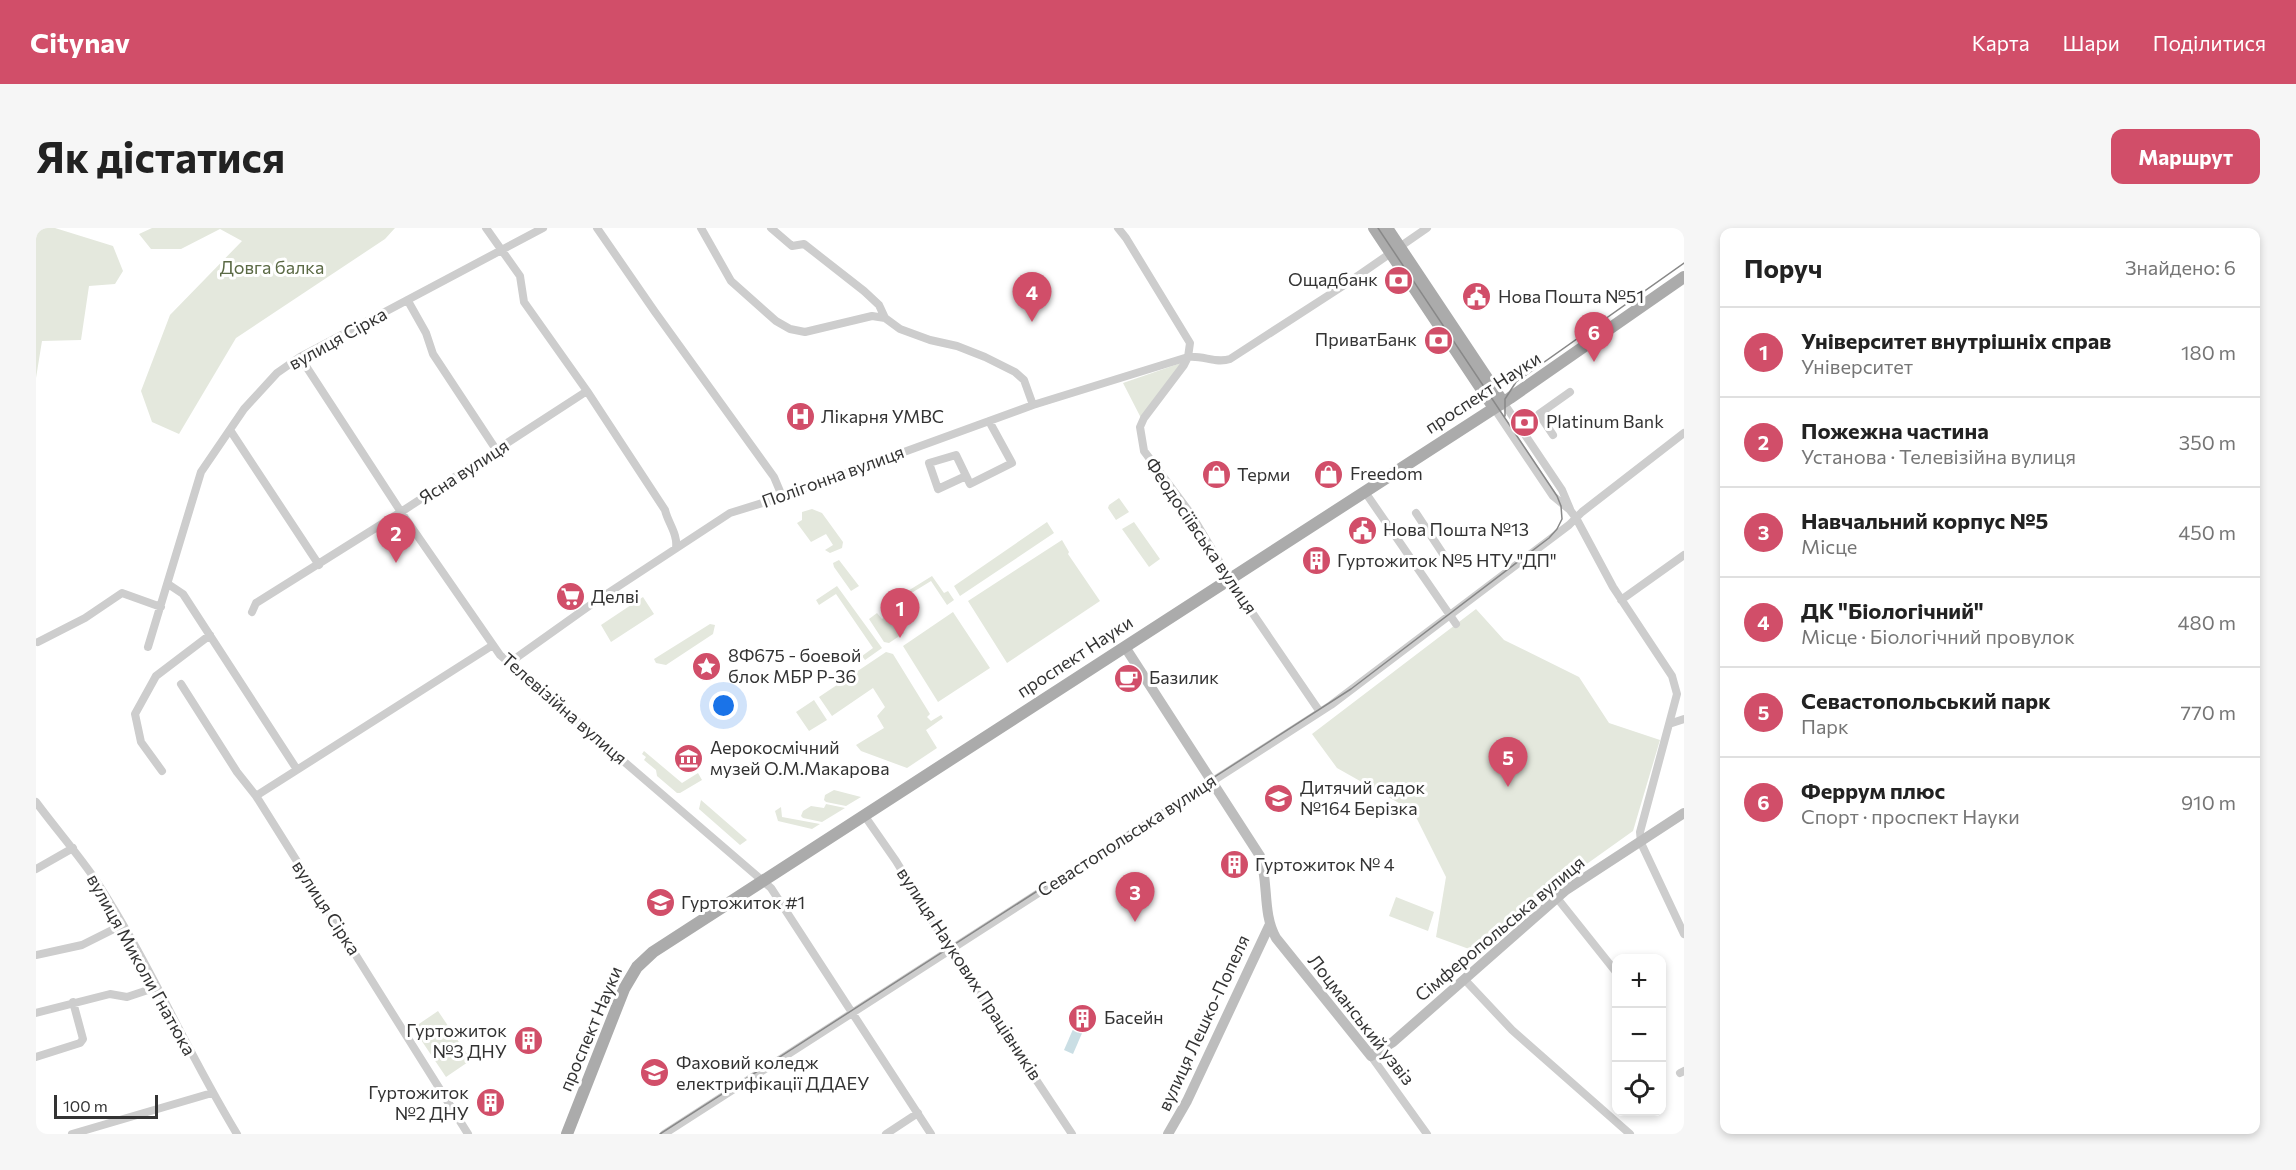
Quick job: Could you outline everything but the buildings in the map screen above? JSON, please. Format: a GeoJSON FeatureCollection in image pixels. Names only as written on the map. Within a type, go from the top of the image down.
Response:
{"type":"FeatureCollection","features":[{"type":"Feature","properties":{"kind":"main road"},"geometry":{"type":"LineString","coordinates":[[1374,228],[1395,250],[1499,405]]}},
{"type":"Feature","properties":{"kind":"main road"},"geometry":{"type":"LineString","coordinates":[[1387,228],[1395,250]]}},
{"type":"Feature","properties":{"kind":"main road","name":"проспект Науки"},"geometry":{"type":"LineString","coordinates":[[567,1134],[624,989],[637,967],[658,948],[1499,405],[1684,277]]}},
{"type":"Feature","properties":{"kind":"street"},"geometry":{"type":"LineString","coordinates":[[486,228],[520,276],[524,302],[587,391],[664,510],[674,531],[677,541],[676,548]]}},
{"type":"Feature","properties":{"kind":"street","name":"вулиця Сірка"},"geometry":{"type":"LineString","coordinates":[[148,647],[201,472],[244,409],[277,373],[300,357],[543,228]]}},
{"type":"Feature","properties":{"kind":"street"},"geometry":{"type":"LineString","coordinates":[[597,228],[774,477],[782,496]]}},
{"type":"Feature","properties":{"kind":"street"},"geometry":{"type":"LineString","coordinates":[[701,228],[730,281],[776,321],[790,329],[805,332],[872,316],[885,318],[912,334],[957,346],[1015,372],[1024,381],[1033,405]]}},
{"type":"Feature","properties":{"kind":"street"},"geometry":{"type":"LineString","coordinates":[[771,228],[792,246],[804,244],[833,267],[846,274],[879,305],[885,318]]}},
{"type":"Feature","properties":{"kind":"street"},"geometry":{"type":"LineString","coordinates":[[1118,228],[1190,343],[1188,357],[1197,356],[1223,361],[1230,359],[1427,228]]}},
{"type":"Feature","properties":{"kind":"street"},"geometry":{"type":"LineString","coordinates":[[408,301],[426,333],[433,354],[497,451]]}},
{"type":"Feature","properties":{"kind":"street","name":"Телевізійна вулиця"},"geometry":{"type":"LineString","coordinates":[[300,357],[401,512],[493,645],[509,663],[777,895],[931,1134]]}},
{"type":"Feature","properties":{"kind":"street","name":"Полігонна вулиця"},"geometry":{"type":"LineString","coordinates":[[509,663],[730,513],[1033,405],[1188,357]]}},
{"type":"Feature","properties":{"kind":"street","name":"Феодосіївська вулиця"},"geometry":{"type":"LineString","coordinates":[[1188,357],[1182,369],[1144,418],[1140,427],[1144,451],[1191,514],[1230,578],[1320,712]]}},
{"type":"Feature","properties":{"kind":"street","name":"Ясна вулиця"},"geometry":{"type":"LineString","coordinates":[[252,612],[256,603],[497,451],[587,391]]}},
{"type":"Feature","properties":{"kind":"street"},"geometry":{"type":"LineString","coordinates":[[1553,435],[1539,414],[1570,392]]}},
{"type":"Feature","properties":{"kind":"street"},"geometry":{"type":"LineString","coordinates":[[1499,405],[1553,496],[1576,518],[1621,600],[1662,660],[1676,685],[1677,694],[1670,724],[1640,832],[1641,843],[1684,934]]}},
{"type":"Feature","properties":{"kind":"street"},"geometry":{"type":"LineString","coordinates":[[966,476],[938,489],[929,463],[956,455],[970,484],[1012,463],[989,421]]}},
{"type":"Feature","properties":{"kind":"street"},"geometry":{"type":"LineString","coordinates":[[230,430],[319,565]]}},
{"type":"Feature","properties":{"kind":"street","name":"Севастопольська вулиця"},"geometry":{"type":"LineString","coordinates":[[664,1134],[1320,712],[1450,616],[1684,433]]}},
{"type":"Feature","properties":{"kind":"street"},"geometry":{"type":"LineString","coordinates":[[1365,492],[1456,624]]}},
{"type":"Feature","properties":{"kind":"street"},"geometry":{"type":"LineString","coordinates":[[1416,513],[1447,560]]}},
{"type":"Feature","properties":{"kind":"street"},"geometry":{"type":"LineString","coordinates":[[1621,600],[1684,555]]}},
{"type":"Feature","properties":{"kind":"street"},"geometry":{"type":"LineString","coordinates":[[168,584],[183,594],[296,768]]}},
{"type":"Feature","properties":{"kind":"street"},"geometry":{"type":"LineString","coordinates":[[38,642],[85,618],[122,593],[161,607]]}},
{"type":"Feature","properties":{"kind":"street"},"geometry":{"type":"LineString","coordinates":[[162,771],[141,742],[135,714],[156,676],[210,635]]}},
{"type":"Feature","properties":{"kind":"street"},"geometry":{"type":"LineString","coordinates":[[256,796],[296,768],[493,645]]}},
{"type":"Feature","properties":{"kind":"street"},"geometry":{"type":"LineString","coordinates":[[1125,647],[1260,856],[1267,883],[1269,926]]}},
{"type":"Feature","properties":{"kind":"street","name":"вулиця Сірка"},"geometry":{"type":"LineString","coordinates":[[181,684],[237,772],[256,796],[468,1134]]}},
{"type":"Feature","properties":{"kind":"street"},"geometry":{"type":"LineString","coordinates":[[1670,724],[1684,719]]}},
{"type":"Feature","properties":{"kind":"street","name":"вулиця Миколи Гнатюка"},"geometry":{"type":"LineString","coordinates":[[36,802],[39,811],[73,848],[97,883],[157,987],[212,1093],[237,1134]]}},
{"type":"Feature","properties":{"kind":"street","name":"Сімферопольська вулиця"},"geometry":{"type":"LineString","coordinates":[[1371,1056],[1392,1042],[1465,980],[1557,898],[1603,864],[1641,843],[1684,813]]}},
{"type":"Feature","properties":{"kind":"street","name":"вулиця Наукових Працівників"},"geometry":{"type":"LineString","coordinates":[[864,815],[1072,1134]]}},
{"type":"Feature","properties":{"kind":"street"},"geometry":{"type":"LineString","coordinates":[[36,869],[73,848]]}},
{"type":"Feature","properties":{"kind":"street"},"geometry":{"type":"LineString","coordinates":[[1557,898],[1612,966]]}},
{"type":"Feature","properties":{"kind":"street"},"geometry":{"type":"LineString","coordinates":[[36,955],[82,945],[122,926]]}},
{"type":"Feature","properties":{"kind":"street","name":"Лоцманський узвіз"},"geometry":{"type":"LineString","coordinates":[[1269,926],[1276,938],[1371,1056],[1427,1134]]}},
{"type":"Feature","properties":{"kind":"street","name":"вулиця Лешко-Попеля"},"geometry":{"type":"LineString","coordinates":[[1168,1134],[1187,1101],[1269,926]]}},
{"type":"Feature","properties":{"kind":"street"},"geometry":{"type":"LineString","coordinates":[[1465,980],[1512,1030],[1630,1134]]}},
{"type":"Feature","properties":{"kind":"street"},"geometry":{"type":"LineString","coordinates":[[36,1013],[110,994],[127,997],[157,987]]}},
{"type":"Feature","properties":{"kind":"street"},"geometry":{"type":"LineString","coordinates":[[36,1057],[80,1043],[82,1040],[73,1002]]}},
{"type":"Feature","properties":{"kind":"street"},"geometry":{"type":"LineString","coordinates":[[72,1134],[212,1093]]}},
{"type":"Feature","properties":{"kind":"street"},"geometry":{"type":"LineString","coordinates":[[886,1134],[918,1113]]}},
{"type":"Feature","properties":{"kind":"green space"},"geometry":{"type":"Polygon","coordinates":[[[36,228],[55,228],[113,246],[123,271],[115,284],[89,286],[81,340],[42,341],[36,378],[36,228]]]}},
{"type":"Feature","properties":{"kind":"green space","name":"Довга балка"},"geometry":{"type":"Polygon","coordinates":[[[152,228],[395,228],[385,239],[236,338],[179,434],[152,422],[141,391],[170,315],[242,241],[220,229],[181,249],[151,249],[139,234],[152,228]]]}},
{"type":"Feature","properties":{"kind":"green space"},"geometry":{"type":"Polygon","coordinates":[[[1181,363],[1180,367],[1141,418],[1123,383],[1181,363]]]}},
{"type":"Feature","properties":{"kind":"green space"},"geometry":{"type":"Polygon","coordinates":[[[1119,498],[1129,512],[1116,520],[1108,508],[1119,498]]]}},
{"type":"Feature","properties":{"kind":"green space"},"geometry":{"type":"Polygon","coordinates":[[[812,509],[822,513],[843,542],[842,548],[830,553],[825,550],[833,545],[826,534],[811,542],[797,523],[802,520],[802,512],[812,509]]]}},
{"type":"Feature","properties":{"kind":"green space"},"geometry":{"type":"Polygon","coordinates":[[[1047,522],[1054,533],[960,596],[954,586],[1047,522]]]}},
{"type":"Feature","properties":{"kind":"green space"},"geometry":{"type":"Polygon","coordinates":[[[1134,522],[1160,559],[1149,567],[1122,529],[1134,522]]]}},
{"type":"Feature","properties":{"kind":"green space"},"geometry":{"type":"Polygon","coordinates":[[[1062,540],[1068,554],[1100,601],[1007,663],[968,601],[1062,540]]]}},
{"type":"Feature","properties":{"kind":"green space"},"geometry":{"type":"Polygon","coordinates":[[[839,560],[859,586],[851,591],[834,567],[833,563],[839,560]]]}},
{"type":"Feature","properties":{"kind":"green space"},"geometry":{"type":"Polygon","coordinates":[[[932,576],[944,593],[948,591],[954,600],[947,605],[931,581],[905,597],[903,594],[932,576]]]}},
{"type":"Feature","properties":{"kind":"green space"},"geometry":{"type":"Polygon","coordinates":[[[837,586],[882,648],[865,660],[862,656],[873,648],[836,594],[819,605],[816,600],[837,586]]]}},
{"type":"Feature","properties":{"kind":"green space"},"geometry":{"type":"Polygon","coordinates":[[[643,597],[654,614],[611,642],[601,625],[643,597]]]}},
{"type":"Feature","properties":{"kind":"green space"},"geometry":{"type":"Polygon","coordinates":[[[1476,609],[1504,640],[1579,677],[1609,723],[1660,740],[1633,831],[1553,888],[1479,958],[1469,949],[1436,937],[1446,877],[1413,811],[1337,768],[1312,734],[1476,609]]]}},
{"type":"Feature","properties":{"kind":"green space"},"geometry":{"type":"Polygon","coordinates":[[[953,612],[990,668],[938,702],[903,646],[953,612]]]}},
{"type":"Feature","properties":{"kind":"green space"},"geometry":{"type":"Polygon","coordinates":[[[877,613],[882,619],[891,613],[904,633],[889,643],[884,642],[869,619],[877,613]]]}},
{"type":"Feature","properties":{"kind":"green space"},"geometry":{"type":"Polygon","coordinates":[[[710,624],[715,625],[713,634],[666,665],[656,663],[654,659],[710,624]]]}},
{"type":"Feature","properties":{"kind":"green space"},"geometry":{"type":"Polygon","coordinates":[[[886,652],[893,654],[930,714],[927,717],[931,721],[941,715],[943,718],[926,730],[937,748],[907,768],[861,751],[856,745],[884,728],[877,716],[885,707],[873,688],[832,716],[819,697],[886,652]]]}},
{"type":"Feature","properties":{"kind":"green space"},"geometry":{"type":"Polygon","coordinates":[[[814,700],[827,720],[809,731],[796,712],[814,700]]]}},
{"type":"Feature","properties":{"kind":"green space"},"geometry":{"type":"Polygon","coordinates":[[[644,751],[682,783],[698,773],[702,780],[677,793],[657,776],[656,770],[644,760],[646,757],[642,754],[644,751]]]}},
{"type":"Feature","properties":{"kind":"green space"},"geometry":{"type":"Polygon","coordinates":[[[834,790],[861,797],[846,806],[826,802],[825,795],[834,790]]]}},
{"type":"Feature","properties":{"kind":"green space"},"geometry":{"type":"Polygon","coordinates":[[[701,800],[747,840],[740,845],[699,809],[701,800]]]}},
{"type":"Feature","properties":{"kind":"green space"},"geometry":{"type":"Polygon","coordinates":[[[826,804],[845,808],[822,822],[801,816],[803,811],[811,806],[824,808],[826,804]]]}},
{"type":"Feature","properties":{"kind":"green space"},"geometry":{"type":"Polygon","coordinates":[[[781,807],[782,817],[820,824],[812,829],[778,821],[775,811],[781,807]]]}},
{"type":"Feature","properties":{"kind":"green space"},"geometry":{"type":"Polygon","coordinates":[[[1396,897],[1434,912],[1428,931],[1389,916],[1396,897]]]}},
{"type":"Feature","properties":{"kind":"green space"},"geometry":{"type":"Polygon","coordinates":[[[438,1011],[471,1060],[446,1077],[413,1028],[438,1011]]]}},
{"type":"Feature","properties":{"kind":"shaded area"},"geometry":{"type":"Polygon","coordinates":[[[1074,1027],[1083,1031],[1073,1054],[1064,1050],[1074,1027]]]}},
{"type":"Feature","properties":{"kind":"tram line"},"geometry":{"type":"LineString","coordinates":[[660,1134],[1351,689],[1549,538],[1557,529],[1562,519],[1557,496],[1378,228]]}},
{"type":"Feature","properties":{"kind":"tram line"},"geometry":{"type":"LineString","coordinates":[[1505,416],[1505,399],[1516,382],[1684,263]]}},
{"type":"Feature","properties":{"kind":"place","name":"Ощадбанк"},"geometry":{"type":"Point","coordinates":[1399,280]}},
{"type":"Feature","properties":{"kind":"place","name":"Нова Пошта №51"},"geometry":{"type":"Point","coordinates":[1477,297]}},
{"type":"Feature","properties":{"kind":"place","name":"ДК \"Біологічний\""},"geometry":{"type":"Point","coordinates":[1032,322]}},
{"type":"Feature","properties":{"kind":"place","name":"ПриватБанк"},"geometry":{"type":"Point","coordinates":[1438,340]}},
{"type":"Feature","properties":{"kind":"place","name":"Феррум плюс"},"geometry":{"type":"Point","coordinates":[1594,362]}},
{"type":"Feature","properties":{"kind":"place","name":"Лікарня УМВС"},"geometry":{"type":"Point","coordinates":[800,417]}},
{"type":"Feature","properties":{"kind":"place","name":"Platinum Bank"},"geometry":{"type":"Point","coordinates":[1525,422]}},
{"type":"Feature","properties":{"kind":"place","name":"Freedom"},"geometry":{"type":"Point","coordinates":[1329,474]}},
{"type":"Feature","properties":{"kind":"place","name":"Терми"},"geometry":{"type":"Point","coordinates":[1216,475]}},
{"type":"Feature","properties":{"kind":"place","name":"Нова Пошта №13"},"geometry":{"type":"Point","coordinates":[1362,530]}},
{"type":"Feature","properties":{"kind":"place","name":"Гуртожиток №5 НТУ \"ДП\""},"geometry":{"type":"Point","coordinates":[1316,561]}},
{"type":"Feature","properties":{"kind":"place","name":"Пожежна частина"},"geometry":{"type":"Point","coordinates":[396,563]}},
{"type":"Feature","properties":{"kind":"place","name":"Делві"},"geometry":{"type":"Point","coordinates":[570,597]}},
{"type":"Feature","properties":{"kind":"place","name":"Університет внутрішніх справ"},"geometry":{"type":"Point","coordinates":[900,638]}},
{"type":"Feature","properties":{"kind":"place","name":"8Ф675 - боевой блок МБР Р-36"},"geometry":{"type":"Point","coordinates":[707,666]}},
{"type":"Feature","properties":{"kind":"place","name":"Базилик"},"geometry":{"type":"Point","coordinates":[1128,678]}},
{"type":"Feature","properties":{"kind":"place","name":"Аерокосмічний музей О.М.Макарова"},"geometry":{"type":"Point","coordinates":[689,758]}},
{"type":"Feature","properties":{"kind":"place","name":"Севастопольський парк"},"geometry":{"type":"Point","coordinates":[1508,787]}},
{"type":"Feature","properties":{"kind":"place","name":"Дитячий садок №164 Берізка"},"geometry":{"type":"Point","coordinates":[1279,798]}},
{"type":"Feature","properties":{"kind":"place","name":"Гуртожиток № 4"},"geometry":{"type":"Point","coordinates":[1234,865]}},
{"type":"Feature","properties":{"kind":"place","name":"Гуртожиток #1"},"geometry":{"type":"Point","coordinates":[660,903]}},
{"type":"Feature","properties":{"kind":"place","name":"Навчальний корпус №5"},"geometry":{"type":"Point","coordinates":[1135,922]}},
{"type":"Feature","properties":{"kind":"place","name":"Басейн"},"geometry":{"type":"Point","coordinates":[1083,1018]}},
{"type":"Feature","properties":{"kind":"place","name":"Гуртожиток №3 ДНУ"},"geometry":{"type":"Point","coordinates":[528,1041]}},
{"type":"Feature","properties":{"kind":"place","name":"Фаховий коледж електрифікації ДДАЕУ"},"geometry":{"type":"Point","coordinates":[655,1073]}},
{"type":"Feature","properties":{"kind":"place","name":"Гуртожиток №2 ДНУ"},"geometry":{"type":"Point","coordinates":[490,1103]}}]}
